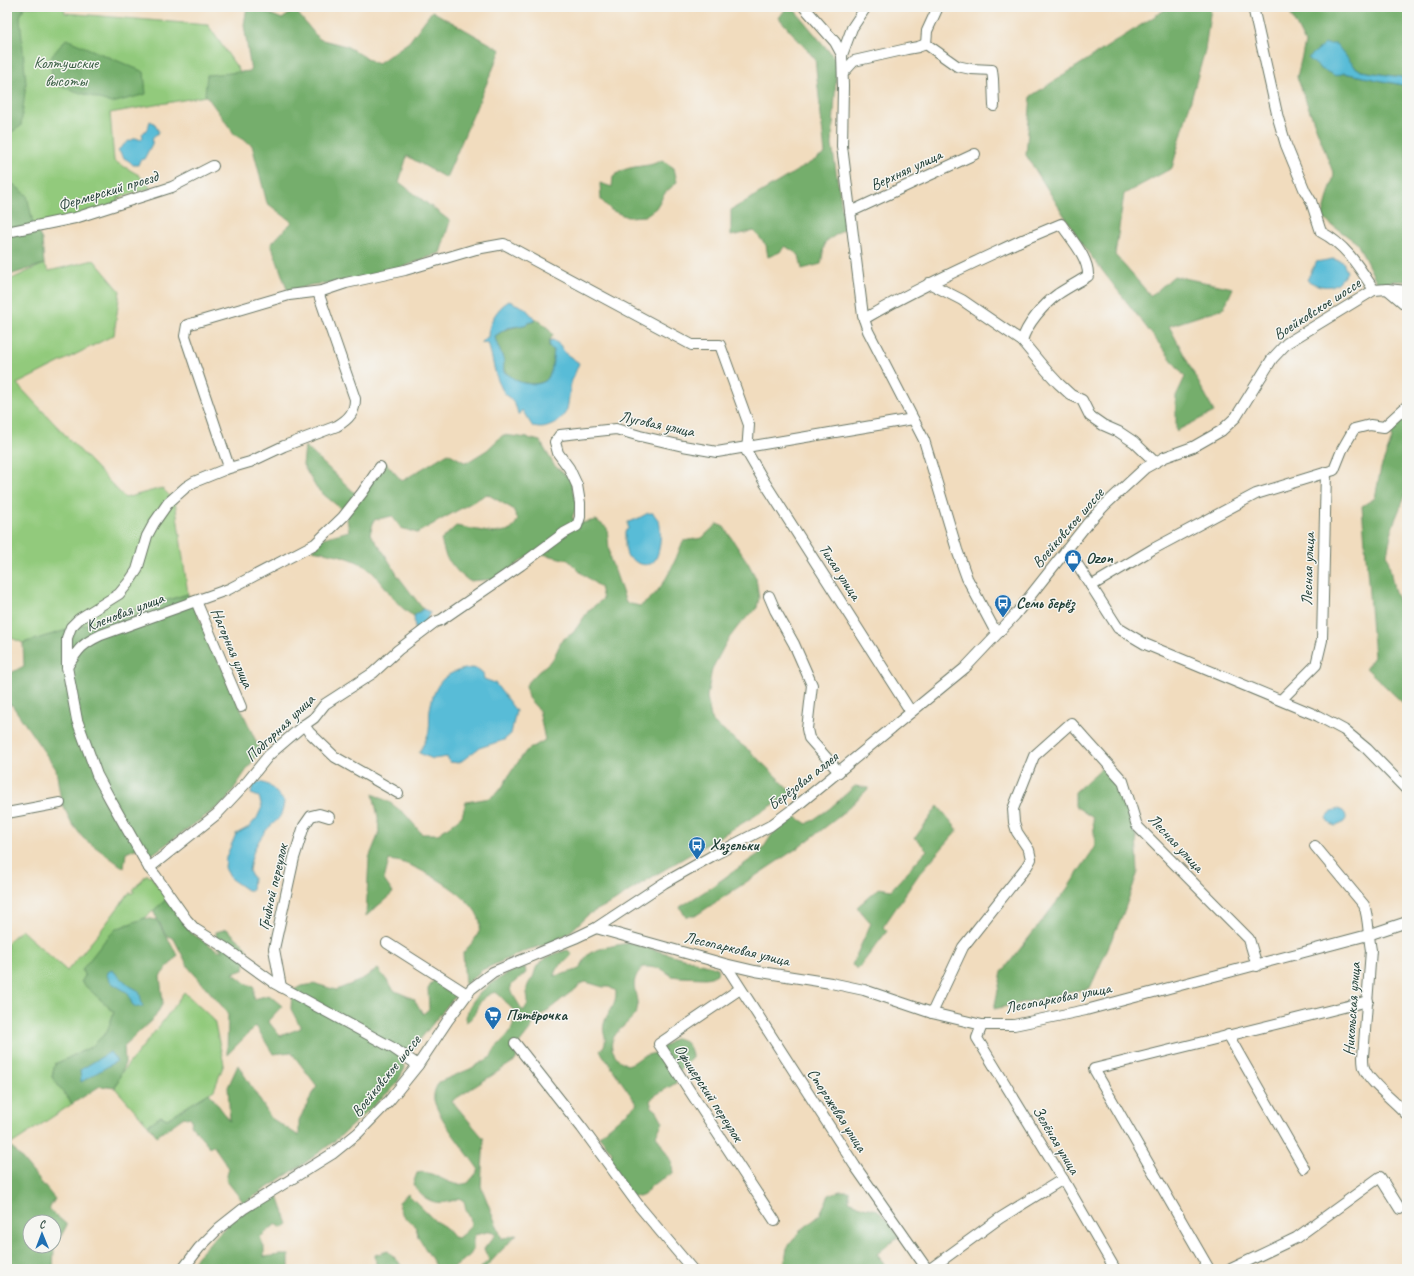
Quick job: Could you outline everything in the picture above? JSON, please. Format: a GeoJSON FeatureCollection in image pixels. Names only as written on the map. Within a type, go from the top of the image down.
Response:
{"type":"FeatureCollection","features":[{"type":"Feature","properties":{"kind":"street"},"geometry":{"type":"LineString","coordinates":[[804,7],[835,42],[842,55],[854,61]]}},
{"type":"Feature","properties":{"kind":"street"},"geometry":{"type":"LineString","coordinates":[[866,7],[852,28],[842,55],[842,146],[864,319],[868,331],[924,440],[957,550],[967,578],[993,627],[1002,630]]}},
{"type":"Feature","properties":{"kind":"street"},"geometry":{"type":"LineString","coordinates":[[926,44],[927,31],[938,7]]}},
{"type":"Feature","properties":{"kind":"street"},"geometry":{"type":"LineString","coordinates":[[1253,7],[1278,118],[1286,145],[1305,191],[1311,201],[1321,232],[1333,238],[1342,245],[1374,290]]}},
{"type":"Feature","properties":{"kind":"street"},"geometry":{"type":"LineString","coordinates":[[843,74],[854,61],[926,44]]}},
{"type":"Feature","properties":{"kind":"street"},"geometry":{"type":"LineString","coordinates":[[926,44],[957,66],[971,69],[992,70],[994,79],[994,106]]}},
{"type":"Feature","properties":{"kind":"street","name":"Верхняя улица"},"geometry":{"type":"LineString","coordinates":[[850,212],[975,154]]}},
{"type":"Feature","properties":{"kind":"street","name":"Фермерский проезд"},"geometry":{"type":"LineString","coordinates":[[7,232],[75,218],[172,187],[213,166]]}},
{"type":"Feature","properties":{"kind":"street"},"geometry":{"type":"LineString","coordinates":[[864,319],[929,283],[1020,241],[1061,224],[1082,256],[1088,271],[1088,276],[1058,294],[1046,305],[1032,321],[1024,334],[1022,341]]}},
{"type":"Feature","properties":{"kind":"street"},"geometry":{"type":"LineString","coordinates":[[226,469],[228,464],[185,336],[187,325],[289,296],[322,291],[346,283],[405,270],[476,249],[504,244],[692,345],[720,345],[749,425],[748,447]]}},
{"type":"Feature","properties":{"kind":"street"},"geometry":{"type":"LineString","coordinates":[[929,283],[962,300],[1022,341],[1058,383],[1071,395],[1082,400],[1090,416],[1134,442],[1155,462]]}},
{"type":"Feature","properties":{"kind":"street"},"geometry":{"type":"LineString","coordinates":[[1387,289],[1407,306]]}},
{"type":"Feature","properties":{"kind":"street","name":"Воейковское шоссе"},"geometry":{"type":"LineString","coordinates":[[1002,630],[1087,524],[1145,468],[1165,457],[1193,447],[1222,431],[1236,417],[1272,359],[1287,343],[1374,290],[1387,289],[1407,291]]}},
{"type":"Feature","properties":{"kind":"street","name":"Кленовая улица"},"geometry":{"type":"LineString","coordinates":[[67,666],[67,638],[71,627],[79,619],[119,594],[129,582],[137,570],[148,536],[154,523],[168,503],[186,487],[194,482],[226,469],[250,462],[284,446],[337,426],[344,422],[352,414],[355,407],[354,399],[319,295],[322,291]]}},
{"type":"Feature","properties":{"kind":"street"},"geometry":{"type":"LineString","coordinates":[[1091,586],[1153,549],[1256,494],[1334,470],[1342,450],[1354,429],[1370,425],[1384,427],[1407,406]]}},
{"type":"Feature","properties":{"kind":"street","name":"Луговая улица"},"geometry":{"type":"LineString","coordinates":[[441,620],[576,526],[580,517],[580,503],[577,485],[558,453],[555,442],[560,435],[616,429],[683,446],[717,452],[913,419]]}},
{"type":"Feature","properties":{"kind":"street","name":"Тихая улица"},"geometry":{"type":"LineString","coordinates":[[748,447],[747,452],[765,483],[911,712]]}},
{"type":"Feature","properties":{"kind":"street","name":"Кленовая улица"},"geometry":{"type":"LineString","coordinates":[[67,666],[79,648],[86,642],[101,635],[229,589],[315,544],[343,517],[380,467]]}},
{"type":"Feature","properties":{"kind":"street","name":"Лесная улица"},"geometry":{"type":"LineString","coordinates":[[1281,700],[1316,665],[1322,640],[1326,472]]}},
{"type":"Feature","properties":{"kind":"street"},"geometry":{"type":"LineString","coordinates":[[1066,550],[1072,556],[1118,628],[1145,644],[1281,700],[1318,716],[1344,730],[1367,749],[1407,790]]}},
{"type":"Feature","properties":{"kind":"street"},"geometry":{"type":"LineString","coordinates":[[769,596],[794,644],[812,685],[807,729],[810,738],[839,772]]}},
{"type":"Feature","properties":{"kind":"street","name":"Нагорная улица"},"geometry":{"type":"LineString","coordinates":[[196,601],[241,706]]}},
{"type":"Feature","properties":{"kind":"street","name":"Подгорная улица"},"geometry":{"type":"LineString","coordinates":[[149,868],[217,814],[248,781],[269,755],[314,718],[325,704],[373,673],[398,650],[435,622],[441,620]]}},
{"type":"Feature","properties":{"kind":"street","name":"Берёзовая аллея"},"geometry":{"type":"LineString","coordinates":[[596,928],[664,882],[770,826],[839,772],[965,668],[1002,630]]}},
{"type":"Feature","properties":{"kind":"street"},"geometry":{"type":"LineString","coordinates":[[67,666],[77,720],[97,775],[149,868],[186,919],[195,929],[224,947],[281,987],[393,1048],[418,1065]]}},
{"type":"Feature","properties":{"kind":"street","name":"Лесная улица"},"geometry":{"type":"LineString","coordinates":[[932,1013],[963,947],[1028,866],[1031,859],[1029,850],[1017,832],[1014,822],[1014,809],[1034,756],[1072,723],[1123,781],[1137,826],[1249,939],[1257,966]]}},
{"type":"Feature","properties":{"kind":"street"},"geometry":{"type":"LineString","coordinates":[[304,725],[309,732],[335,757],[398,793]]}},
{"type":"Feature","properties":{"kind":"street"},"geometry":{"type":"LineString","coordinates":[[7,813],[60,803]]}},
{"type":"Feature","properties":{"kind":"street","name":"Грибной переулок"},"geometry":{"type":"LineString","coordinates":[[281,987],[274,949],[294,858],[304,826],[311,816],[319,814],[329,817]]}},
{"type":"Feature","properties":{"kind":"street","name":"Никольская улица"},"geometry":{"type":"LineString","coordinates":[[1315,846],[1364,905],[1368,916],[1368,935],[1371,950],[1363,1058],[1364,1069],[1371,1080],[1407,1115]]}},
{"type":"Feature","properties":{"kind":"street","name":"Лесопарковая улица"},"geometry":{"type":"LineString","coordinates":[[596,928],[724,964],[755,971],[831,983],[864,990],[932,1013],[982,1025],[1014,1025],[1072,1013],[1257,966],[1368,935],[1407,922]]}},
{"type":"Feature","properties":{"kind":"street","name":"Воейковское шоссе"},"geometry":{"type":"LineString","coordinates":[[183,1269],[199,1248],[218,1228],[243,1209],[332,1154],[358,1133],[389,1101],[418,1065],[471,989],[492,972],[596,928]]}},
{"type":"Feature","properties":{"kind":"street"},"geometry":{"type":"LineString","coordinates":[[388,943],[467,994]]}},
{"type":"Feature","properties":{"kind":"street","name":"Сторожевая улица"},"geometry":{"type":"LineString","coordinates":[[724,964],[855,1166],[927,1269]]}},
{"type":"Feature","properties":{"kind":"street","name":"Офицерский переулок"},"geometry":{"type":"LineString","coordinates":[[740,989],[658,1044],[775,1221]]}},
{"type":"Feature","properties":{"kind":"street"},"geometry":{"type":"LineString","coordinates":[[1209,1269],[1094,1069],[1368,1001]]}},
{"type":"Feature","properties":{"kind":"street","name":"Зелёная улица"},"geometry":{"type":"LineString","coordinates":[[982,1025],[977,1038],[1063,1179],[1115,1269]]}},
{"type":"Feature","properties":{"kind":"street"},"geometry":{"type":"LineString","coordinates":[[1228,1035],[1304,1168]]}},
{"type":"Feature","properties":{"kind":"street"},"geometry":{"type":"LineString","coordinates":[[515,1043],[582,1128],[639,1206],[692,1269]]}},
{"type":"Feature","properties":{"kind":"street"},"geometry":{"type":"LineString","coordinates":[[1231,1269],[1296,1238],[1380,1177],[1400,1209]]}},
{"type":"Feature","properties":{"kind":"street"},"geometry":{"type":"LineString","coordinates":[[937,1267],[1000,1218],[1063,1179]]}},
{"type":"Feature","properties":{"kind":"green space","name":"Колтушские высоты"},"geometry":{"type":"Polygon","coordinates":[[[7,7],[64,7],[65,13],[208,25],[245,79],[245,89],[110,113],[114,161],[139,175],[151,188],[118,198],[118,209],[77,223],[7,236],[7,7]]]}},
{"type":"Feature","properties":{"kind":"green space"},"geometry":{"type":"Polygon","coordinates":[[[7,7],[24,7],[20,17],[26,83],[21,126],[7,135],[7,7]]]}},
{"type":"Feature","properties":{"kind":"green space"},"geometry":{"type":"Polygon","coordinates":[[[247,7],[253,7],[282,19],[295,10],[319,39],[346,46],[377,64],[409,42],[432,11],[501,50],[446,178],[407,156],[399,182],[450,221],[440,253],[379,276],[311,285],[288,292],[271,244],[292,222],[267,203],[252,145],[235,135],[205,94],[207,75],[251,71],[244,25],[247,7]]]}},
{"type":"Feature","properties":{"kind":"green space"},"geometry":{"type":"Polygon","coordinates":[[[787,7],[792,7],[837,61],[832,145],[845,229],[825,242],[821,264],[802,269],[799,255],[785,246],[780,252],[768,257],[766,245],[754,231],[731,236],[731,210],[825,154],[815,59],[779,18],[787,7]]]}},
{"type":"Feature","properties":{"kind":"green space"},"geometry":{"type":"Polygon","coordinates":[[[1169,7],[1211,7],[1205,50],[1172,168],[1124,194],[1115,255],[1151,296],[1174,276],[1233,288],[1224,308],[1169,326],[1214,412],[1176,431],[1176,396],[1185,377],[1084,247],[1026,155],[1031,96],[1169,7]]]}},
{"type":"Feature","properties":{"kind":"green space"},"geometry":{"type":"Polygon","coordinates":[[[1287,7],[1407,7],[1407,78],[1361,71],[1354,66],[1344,73],[1407,86],[1407,281],[1393,281],[1378,285],[1357,243],[1322,218],[1334,175],[1297,77],[1305,43],[1287,7]]]}},
{"type":"Feature","properties":{"kind":"green space"},"geometry":{"type":"Polygon","coordinates":[[[66,39],[144,72],[146,94],[112,103],[53,84],[50,58],[66,39]]]}},
{"type":"Feature","properties":{"kind":"green space"},"geometry":{"type":"Polygon","coordinates":[[[662,160],[674,168],[677,182],[665,193],[656,208],[645,216],[627,217],[611,210],[601,200],[600,183],[612,187],[613,177],[621,171],[651,165],[662,160]]]}},
{"type":"Feature","properties":{"kind":"green space"},"geometry":{"type":"Polygon","coordinates":[[[13,184],[27,195],[33,223],[42,240],[44,264],[7,276],[7,193],[13,184]]]}},
{"type":"Feature","properties":{"kind":"green space"},"geometry":{"type":"Polygon","coordinates":[[[94,260],[120,291],[114,335],[17,384],[125,498],[162,488],[175,501],[188,594],[23,643],[7,636],[7,281],[44,264],[49,271],[94,260]]]}},
{"type":"Feature","properties":{"kind":"green space"},"geometry":{"type":"Polygon","coordinates":[[[537,319],[546,326],[553,335],[549,341],[549,347],[554,350],[553,363],[549,376],[544,381],[532,384],[523,383],[515,380],[503,368],[502,355],[496,344],[495,336],[500,332],[527,324],[537,319]]]}},
{"type":"Feature","properties":{"kind":"green space"},"geometry":{"type":"Polygon","coordinates":[[[1407,411],[1407,491],[1393,525],[1387,554],[1394,589],[1407,623],[1407,701],[1404,704],[1366,668],[1374,657],[1362,506],[1375,498],[1381,468],[1392,439],[1389,426],[1407,411]]]}},
{"type":"Feature","properties":{"kind":"green space"},"geometry":{"type":"Polygon","coordinates":[[[503,435],[540,441],[554,465],[570,479],[577,505],[572,518],[581,523],[596,520],[607,528],[610,559],[626,603],[640,606],[655,594],[671,569],[683,541],[702,538],[717,524],[724,527],[756,578],[759,598],[757,608],[739,625],[727,641],[712,669],[707,697],[712,722],[751,752],[793,793],[642,883],[613,902],[589,914],[569,933],[551,943],[527,950],[482,970],[465,985],[463,953],[477,935],[480,922],[469,903],[460,894],[424,872],[402,862],[389,860],[384,880],[393,893],[366,916],[369,858],[379,833],[378,817],[373,794],[389,802],[405,814],[422,834],[438,834],[462,816],[466,802],[490,798],[501,789],[526,751],[545,740],[539,710],[528,698],[526,685],[553,659],[562,640],[573,633],[589,610],[603,599],[600,587],[580,572],[568,560],[534,552],[496,579],[469,581],[458,572],[446,557],[441,540],[456,526],[494,533],[511,530],[518,520],[513,509],[487,494],[417,533],[401,528],[392,516],[374,520],[370,534],[398,576],[423,609],[414,616],[402,608],[379,579],[368,568],[345,557],[312,550],[323,538],[349,531],[346,513],[317,489],[303,465],[305,446],[357,495],[378,474],[384,461],[402,481],[448,453],[466,463],[487,450],[503,435]]]}},
{"type":"Feature","properties":{"kind":"green space"},"geometry":{"type":"Polygon","coordinates":[[[188,594],[260,750],[225,802],[147,858],[147,844],[126,853],[124,868],[83,838],[71,822],[61,801],[56,769],[12,705],[7,704],[7,675],[24,666],[23,643],[188,594]]]}},
{"type":"Feature","properties":{"kind":"green space"},"geometry":{"type":"Polygon","coordinates":[[[1104,766],[1111,770],[1136,836],[1138,872],[1123,914],[1090,988],[994,1009],[1002,972],[1067,889],[1095,847],[1093,818],[1075,806],[1075,792],[1104,766]]]}},
{"type":"Feature","properties":{"kind":"green space"},"geometry":{"type":"Polygon","coordinates":[[[855,786],[869,788],[841,815],[802,845],[695,916],[685,916],[680,907],[760,853],[773,833],[793,815],[807,824],[829,809],[855,786]]]}},
{"type":"Feature","properties":{"kind":"green space"},"geometry":{"type":"Polygon","coordinates":[[[938,806],[958,830],[919,874],[883,927],[887,931],[858,969],[852,965],[871,923],[857,907],[879,888],[891,890],[927,850],[915,838],[938,806]]]}},
{"type":"Feature","properties":{"kind":"green space"},"geometry":{"type":"Polygon","coordinates":[[[147,874],[149,877],[151,876],[167,899],[145,918],[116,929],[99,949],[82,982],[114,1012],[107,1032],[91,1047],[55,1064],[52,1077],[72,1104],[10,1145],[7,1141],[7,943],[21,930],[67,971],[99,933],[129,893],[134,892],[133,890],[147,874]]]}},
{"type":"Feature","properties":{"kind":"green space"},"geometry":{"type":"Polygon","coordinates":[[[167,899],[190,932],[217,950],[223,951],[217,946],[216,932],[227,929],[247,948],[244,970],[233,973],[245,983],[254,987],[254,999],[269,995],[282,1006],[268,1021],[280,1036],[301,1028],[291,1009],[292,991],[301,986],[316,984],[336,990],[359,981],[378,969],[395,991],[414,999],[423,1014],[429,1009],[428,989],[435,978],[456,995],[409,1053],[398,1055],[405,1068],[396,1085],[336,1140],[305,1163],[244,1203],[226,1180],[229,1168],[213,1145],[210,1147],[191,1125],[192,1120],[190,1117],[184,1117],[157,1136],[148,1125],[161,1116],[167,1119],[209,1093],[230,1121],[228,1087],[238,1065],[271,1118],[299,1136],[299,1120],[317,1086],[291,1052],[273,1054],[256,1026],[227,1055],[228,1013],[189,968],[174,939],[166,935],[153,911],[167,899]]]}},
{"type":"Feature","properties":{"kind":"green space"},"geometry":{"type":"Polygon","coordinates":[[[145,918],[157,920],[178,955],[160,976],[163,1003],[155,1017],[124,1046],[125,1063],[115,1088],[100,1086],[72,1104],[52,1077],[55,1064],[91,1047],[107,1032],[114,1012],[81,982],[85,976],[82,971],[106,939],[116,929],[145,918]]]}},
{"type":"Feature","properties":{"kind":"green space"},"geometry":{"type":"Polygon","coordinates":[[[630,943],[718,968],[717,974],[705,978],[672,976],[662,969],[643,967],[634,983],[637,1010],[612,1040],[612,1046],[617,1058],[627,1065],[643,1056],[655,1053],[675,1038],[682,1040],[690,1047],[692,1058],[679,1071],[676,1083],[654,1096],[650,1101],[652,1107],[657,1111],[663,1122],[656,1135],[672,1163],[673,1173],[652,1185],[644,1195],[639,1197],[632,1196],[608,1167],[612,1152],[599,1136],[637,1104],[600,1051],[605,1043],[603,1028],[605,1019],[615,1001],[616,991],[609,987],[603,987],[586,982],[580,984],[576,989],[542,1015],[533,1024],[519,1044],[516,1060],[452,1101],[484,1139],[481,1186],[502,1239],[517,1234],[484,1269],[479,1269],[489,1260],[484,1249],[496,1234],[491,1231],[475,1235],[473,1239],[473,1250],[470,1255],[455,1267],[452,1269],[438,1269],[418,1237],[416,1228],[401,1212],[399,1202],[408,1194],[435,1221],[445,1227],[453,1237],[458,1238],[471,1224],[464,1201],[459,1198],[452,1201],[439,1203],[433,1202],[422,1195],[413,1184],[417,1173],[422,1172],[431,1174],[450,1183],[465,1184],[468,1183],[479,1170],[441,1117],[434,1100],[434,1093],[439,1082],[470,1069],[491,1057],[497,1046],[506,1037],[512,1027],[514,1011],[495,992],[483,999],[474,1015],[466,1022],[467,1013],[471,1004],[486,987],[496,980],[525,967],[526,973],[512,984],[510,990],[523,1011],[528,1002],[528,985],[537,966],[548,957],[568,950],[572,954],[570,958],[559,966],[554,976],[572,972],[580,968],[586,956],[590,953],[610,946],[630,943]]]}},
{"type":"Feature","properties":{"kind":"green space"},"geometry":{"type":"Polygon","coordinates":[[[184,992],[214,1020],[224,1064],[214,1090],[167,1119],[161,1116],[148,1125],[115,1088],[121,1073],[161,1024],[184,992]]]}},
{"type":"Feature","properties":{"kind":"green space"},"geometry":{"type":"Polygon","coordinates":[[[7,1141],[55,1199],[49,1209],[55,1214],[22,1214],[22,1254],[54,1254],[53,1269],[7,1269],[7,1141]]]}},
{"type":"Feature","properties":{"kind":"green space"},"geometry":{"type":"Polygon","coordinates":[[[840,1191],[849,1191],[849,1201],[863,1207],[878,1210],[899,1236],[877,1254],[887,1269],[784,1269],[787,1248],[800,1231],[819,1216],[829,1195],[840,1191]]]}},
{"type":"Feature","properties":{"kind":"green space"},"geometry":{"type":"Polygon","coordinates":[[[277,1194],[288,1224],[282,1228],[276,1224],[260,1237],[264,1247],[264,1257],[289,1255],[289,1269],[188,1269],[198,1255],[233,1219],[272,1195],[277,1194]]]}},
{"type":"Feature","properties":{"kind":"green space"},"geometry":{"type":"Polygon","coordinates":[[[62,1221],[67,1225],[62,1234],[62,1221]]]}},
{"type":"Feature","properties":{"kind":"green space"},"geometry":{"type":"Polygon","coordinates":[[[388,1251],[398,1261],[403,1269],[377,1269],[375,1255],[388,1251]]]}},
{"type":"Feature","properties":{"kind":"water"},"geometry":{"type":"Polygon","coordinates":[[[1325,44],[1336,44],[1354,66],[1361,71],[1407,78],[1407,86],[1344,73],[1336,76],[1321,69],[1308,58],[1325,44]]]}},
{"type":"Feature","properties":{"kind":"water"},"geometry":{"type":"Polygon","coordinates":[[[150,121],[154,123],[159,132],[153,137],[152,144],[144,159],[140,160],[138,165],[133,165],[124,158],[118,150],[127,142],[136,138],[141,140],[143,137],[142,134],[148,128],[150,121]]]}},
{"type":"Feature","properties":{"kind":"water"},"geometry":{"type":"Polygon","coordinates":[[[1333,259],[1343,262],[1347,272],[1339,282],[1331,286],[1323,286],[1307,280],[1316,262],[1333,259]]]}},
{"type":"Feature","properties":{"kind":"water"},"geometry":{"type":"Polygon","coordinates":[[[509,301],[525,308],[536,320],[524,325],[507,328],[495,336],[504,362],[504,372],[516,380],[524,383],[536,384],[544,382],[549,376],[552,367],[554,350],[550,348],[549,341],[553,340],[560,345],[565,353],[579,363],[571,382],[568,405],[565,413],[554,424],[546,427],[533,427],[522,410],[518,415],[516,406],[504,393],[499,384],[488,343],[481,342],[488,337],[491,321],[494,316],[509,301]]]}},
{"type":"Feature","properties":{"kind":"water"},"geometry":{"type":"Polygon","coordinates":[[[648,513],[653,513],[659,521],[660,545],[654,562],[643,565],[627,556],[625,531],[628,529],[628,522],[648,513]]]}},
{"type":"Feature","properties":{"kind":"water"},"geometry":{"type":"Polygon","coordinates":[[[423,609],[430,612],[424,627],[415,631],[414,616],[423,609]]]}},
{"type":"Feature","properties":{"kind":"water"},"geometry":{"type":"Polygon","coordinates":[[[472,668],[478,669],[483,673],[484,679],[495,683],[516,711],[511,734],[504,740],[479,748],[459,763],[450,762],[447,757],[433,759],[419,753],[428,733],[430,709],[438,685],[448,675],[472,668]]]}},
{"type":"Feature","properties":{"kind":"water"},"geometry":{"type":"Polygon","coordinates":[[[256,782],[269,785],[284,801],[279,818],[266,831],[255,848],[249,871],[253,878],[252,890],[247,890],[231,879],[225,868],[226,857],[236,834],[249,827],[257,818],[262,807],[259,797],[251,794],[256,782]]]}},
{"type":"Feature","properties":{"kind":"water"},"geometry":{"type":"Polygon","coordinates":[[[1338,809],[1343,811],[1346,819],[1341,824],[1335,826],[1330,824],[1326,818],[1329,814],[1338,809]]]}},
{"type":"Feature","properties":{"kind":"water"},"geometry":{"type":"Polygon","coordinates":[[[112,970],[130,986],[139,991],[143,1007],[136,1007],[132,1004],[128,993],[112,983],[107,976],[108,972],[112,970]]]}},
{"type":"Feature","properties":{"kind":"water"},"geometry":{"type":"Polygon","coordinates":[[[110,1052],[117,1061],[81,1082],[80,1070],[110,1052]]]}},
{"type":"Feature","properties":{"kind":"place","name":"Ozon"},"geometry":{"type":"Point","coordinates":[1073,573]}},
{"type":"Feature","properties":{"kind":"place","name":"Семь берёз"},"geometry":{"type":"Point","coordinates":[1003,618]}},
{"type":"Feature","properties":{"kind":"place","name":"Хязельки"},"geometry":{"type":"Point","coordinates":[697,860]}},
{"type":"Feature","properties":{"kind":"place","name":"Пятёрочка"},"geometry":{"type":"Point","coordinates":[493,1030]}}]}
